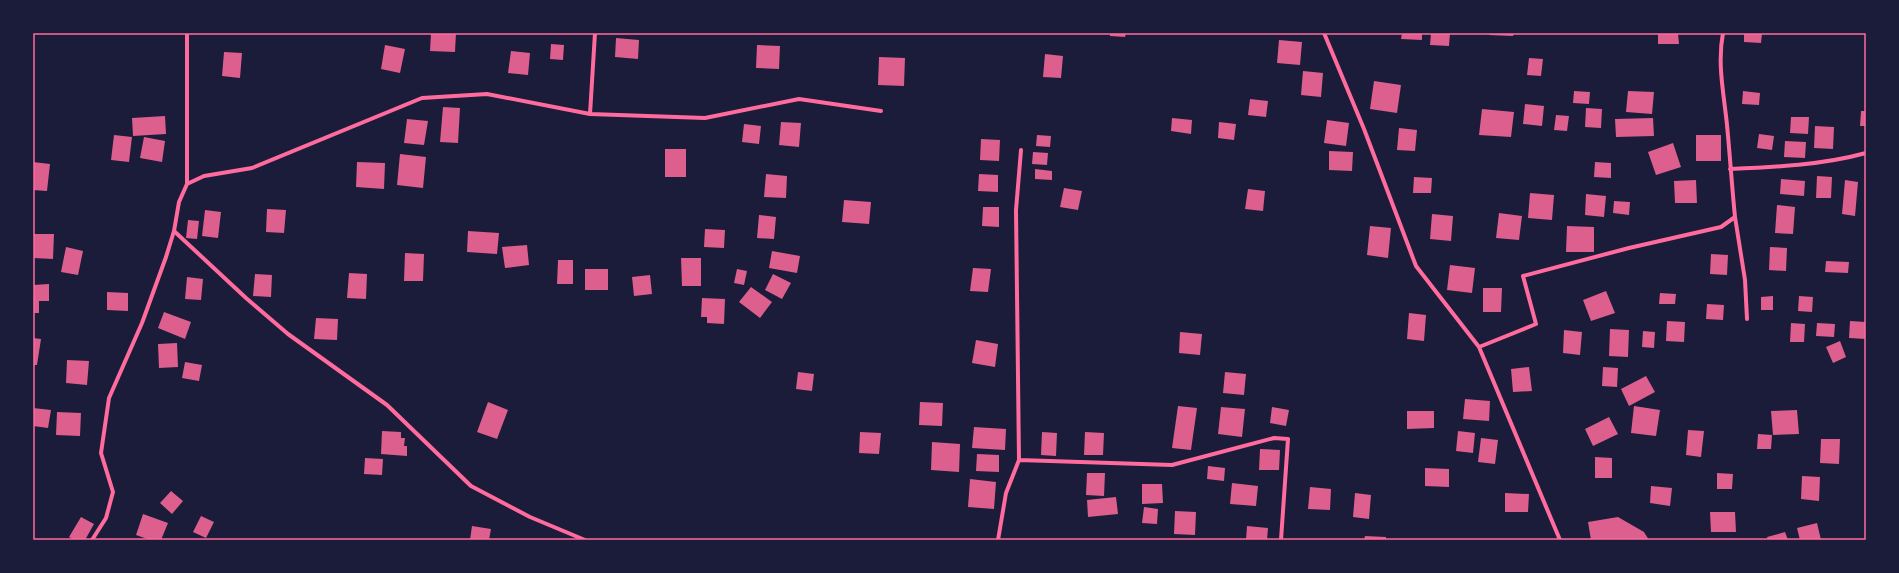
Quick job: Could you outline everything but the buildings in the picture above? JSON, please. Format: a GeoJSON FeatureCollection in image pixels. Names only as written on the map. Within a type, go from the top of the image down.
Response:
{"type":"FeatureCollection","features":[{"type":"Feature","properties":{"kind":"street"},"geometry":{"type":"LineString","coordinates":[[92,540],[106,518],[113,492],[102,453],[109,398],[142,323],[174,230],[179,202],[187,184],[187,33]]}},
{"type":"Feature","properties":{"kind":"street"},"geometry":{"type":"LineString","coordinates":[[590,114],[594,33]]}},
{"type":"Feature","properties":{"kind":"street"},"geometry":{"type":"LineString","coordinates":[[1324,33],[1364,129],[1416,266],[1479,347],[1560,540]]}},
{"type":"Feature","properties":{"kind":"street"},"geometry":{"type":"LineString","coordinates":[[1723,33],[1720,47],[1722,88],[1735,217],[1745,280],[1747,319]]}},
{"type":"Feature","properties":{"kind":"street"},"geometry":{"type":"LineString","coordinates":[[187,184],[204,176],[252,168],[422,98],[487,94],[590,114],[704,118],[799,99],[881,111]]}},
{"type":"Feature","properties":{"kind":"street"},"geometry":{"type":"LineString","coordinates":[[998,540],[1006,493],[1019,460],[1016,210],[1021,150]]}},
{"type":"Feature","properties":{"kind":"street"},"geometry":{"type":"LineString","coordinates":[[1730,168],[1801,165],[1844,159],[1866,153]]}},
{"type":"Feature","properties":{"kind":"street"},"geometry":{"type":"LineString","coordinates":[[1479,347],[1536,324],[1523,276],[1629,248],[1722,227],[1735,217]]}},
{"type":"Feature","properties":{"kind":"street"},"geometry":{"type":"LineString","coordinates":[[174,230],[246,298],[288,334],[386,405],[471,486],[530,517],[585,540]]}},
{"type":"Feature","properties":{"kind":"street"},"geometry":{"type":"LineString","coordinates":[[1019,460],[1172,466],[1274,438],[1288,439],[1281,540]]}}]}
